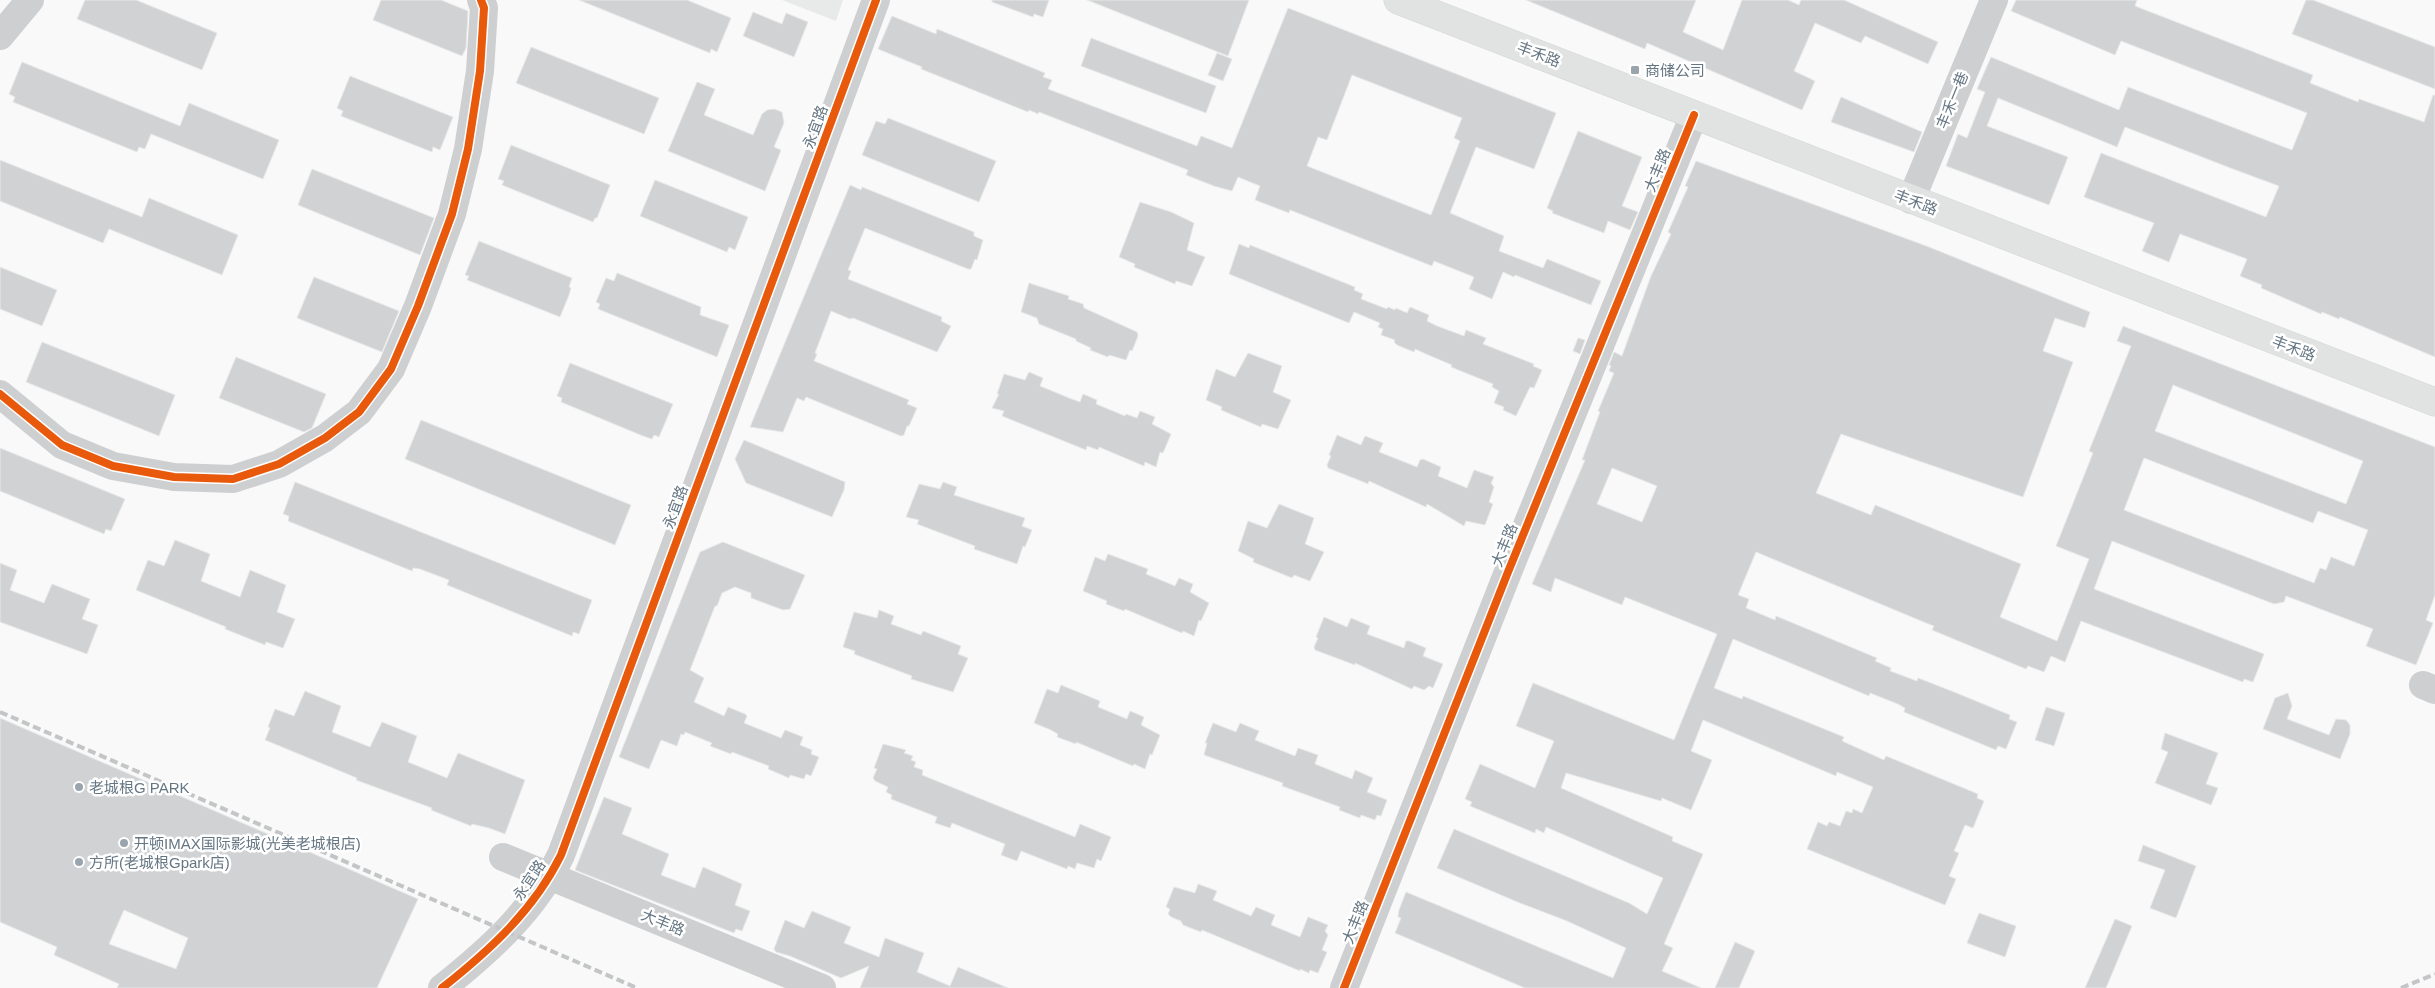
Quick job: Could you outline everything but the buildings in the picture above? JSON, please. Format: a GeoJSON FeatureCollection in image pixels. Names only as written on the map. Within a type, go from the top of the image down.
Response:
{"type":"FeatureCollection","features":[{"type":"Feature","properties":{"kind":"main road","name":"丰禾路"},"geometry":{"type":"LineString","coordinates":[[1398,0],[2435,402]]}},
{"type":"Feature","properties":{"kind":"street"},"geometry":{"type":"LineString","coordinates":[[0,36],[30,0]]}},
{"type":"Feature","properties":{"kind":"street"},"geometry":{"type":"LineString","coordinates":[[0,394],[62,445],[112,466],[174,477],[233,479],[279,464],[325,438],[359,412],[391,369],[418,306],[452,214],[468,149],[480,71],[484,8],[482,0]]}},
{"type":"Feature","properties":{"kind":"street","name":"永宜路"},"geometry":{"type":"LineString","coordinates":[[442,988],[486,953],[507,933],[551,876],[570,832],[876,0]]}},
{"type":"Feature","properties":{"kind":"street","name":"丰禾一巷"},"geometry":{"type":"LineString","coordinates":[[1911,200],[1994,0]]}},
{"type":"Feature","properties":{"kind":"street","name":"大丰路"},"geometry":{"type":"LineString","coordinates":[[1344,988],[1508,572],[1694,114]]}},
{"type":"Feature","properties":{"kind":"street","name":"大丰路"},"geometry":{"type":"LineString","coordinates":[[503,857],[822,988]]}},
{"type":"Feature","properties":{"kind":"shaded area"},"geometry":{"type":"Polygon","coordinates":[[[782,0],[843,0],[836,21],[782,0]]]}},
{"type":"Feature","properties":{"kind":"railway"},"geometry":{"type":"LineString","coordinates":[[0,712],[637,988]]}},
{"type":"Feature","properties":{"kind":"railway"},"geometry":{"type":"LineString","coordinates":[[2401,988],[2435,974]]}},
{"type":"Feature","properties":{"kind":"cycle path"},"geometry":{"type":"LineString","coordinates":[[0,394],[62,445],[113,466],[174,477],[233,479],[279,464],[325,438],[359,412],[391,369],[418,306],[452,214],[468,149],[480,71],[484,8],[481,0]]}},
{"type":"Feature","properties":{"kind":"cycle path"},"geometry":{"type":"LineString","coordinates":[[442,988],[494,944],[509,928],[538,894],[561,855],[876,0]]}},
{"type":"Feature","properties":{"kind":"cycle path"},"geometry":{"type":"LineString","coordinates":[[1344,988],[1508,572],[1694,115]]}},
{"type":"Feature","properties":{"kind":"place","name":"商储公司"},"geometry":{"type":"Point","coordinates":[1635,70]}},
{"type":"Feature","properties":{"kind":"place","name":"老城根G PARK"},"geometry":{"type":"Point","coordinates":[79,787]}},
{"type":"Feature","properties":{"kind":"place","name":"开顿IMAX国际影城(光美老城根店)"},"geometry":{"type":"Point","coordinates":[124,843]}},
{"type":"Feature","properties":{"kind":"place","name":"方所(老城根Gpark店)"},"geometry":{"type":"Point","coordinates":[79,862]}}]}
